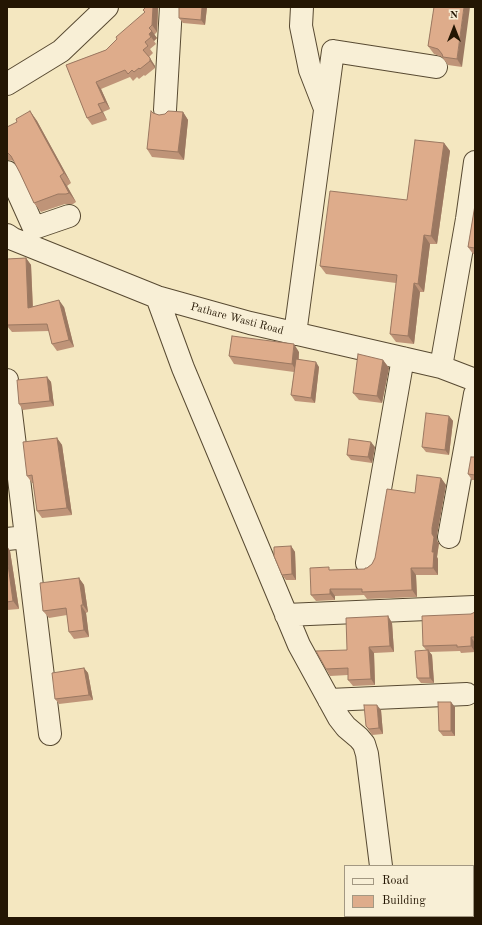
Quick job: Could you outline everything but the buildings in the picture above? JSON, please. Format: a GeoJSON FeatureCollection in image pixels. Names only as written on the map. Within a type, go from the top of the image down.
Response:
{"type":"FeatureCollection","features":[{"type":"Feature","properties":{"kind":"street"},"geometry":{"type":"LineString","coordinates":[[7,84],[61,51],[107,7]]}},
{"type":"Feature","properties":{"kind":"street"},"geometry":{"type":"LineString","coordinates":[[165,110],[171,7]]}},
{"type":"Feature","properties":{"kind":"street"},"geometry":{"type":"LineString","coordinates":[[302,7],[301,26],[310,70],[326,109]]}},
{"type":"Feature","properties":{"kind":"street"},"geometry":{"type":"LineString","coordinates":[[295,334],[333,51],[436,67]]}},
{"type":"Feature","properties":{"kind":"street"},"geometry":{"type":"LineString","coordinates":[[441,367],[467,219],[475,162]]}},
{"type":"Feature","properties":{"kind":"street"},"geometry":{"type":"LineString","coordinates":[[7,172],[34,228],[69,216]]}},
{"type":"Feature","properties":{"kind":"street","name":"Pathare Wasti Road"},"geometry":{"type":"LineString","coordinates":[[7,235],[12,240],[157,297],[250,323],[441,367],[475,380]]}},
{"type":"Feature","properties":{"kind":"street"},"geometry":{"type":"LineString","coordinates":[[157,297],[183,368],[298,645],[346,727],[364,744],[367,754],[381,865]]}},
{"type":"Feature","properties":{"kind":"street"},"geometry":{"type":"LineString","coordinates":[[367,563],[403,358]]}},
{"type":"Feature","properties":{"kind":"street"},"geometry":{"type":"LineString","coordinates":[[7,380],[17,538],[50,734]]}},
{"type":"Feature","properties":{"kind":"street"},"geometry":{"type":"LineString","coordinates":[[449,537],[475,394]]}},
{"type":"Feature","properties":{"kind":"street"},"geometry":{"type":"LineString","coordinates":[[286,615],[474,607]]}},
{"type":"Feature","properties":{"kind":"street"},"geometry":{"type":"LineString","coordinates":[[329,700],[467,694]]}}]}
